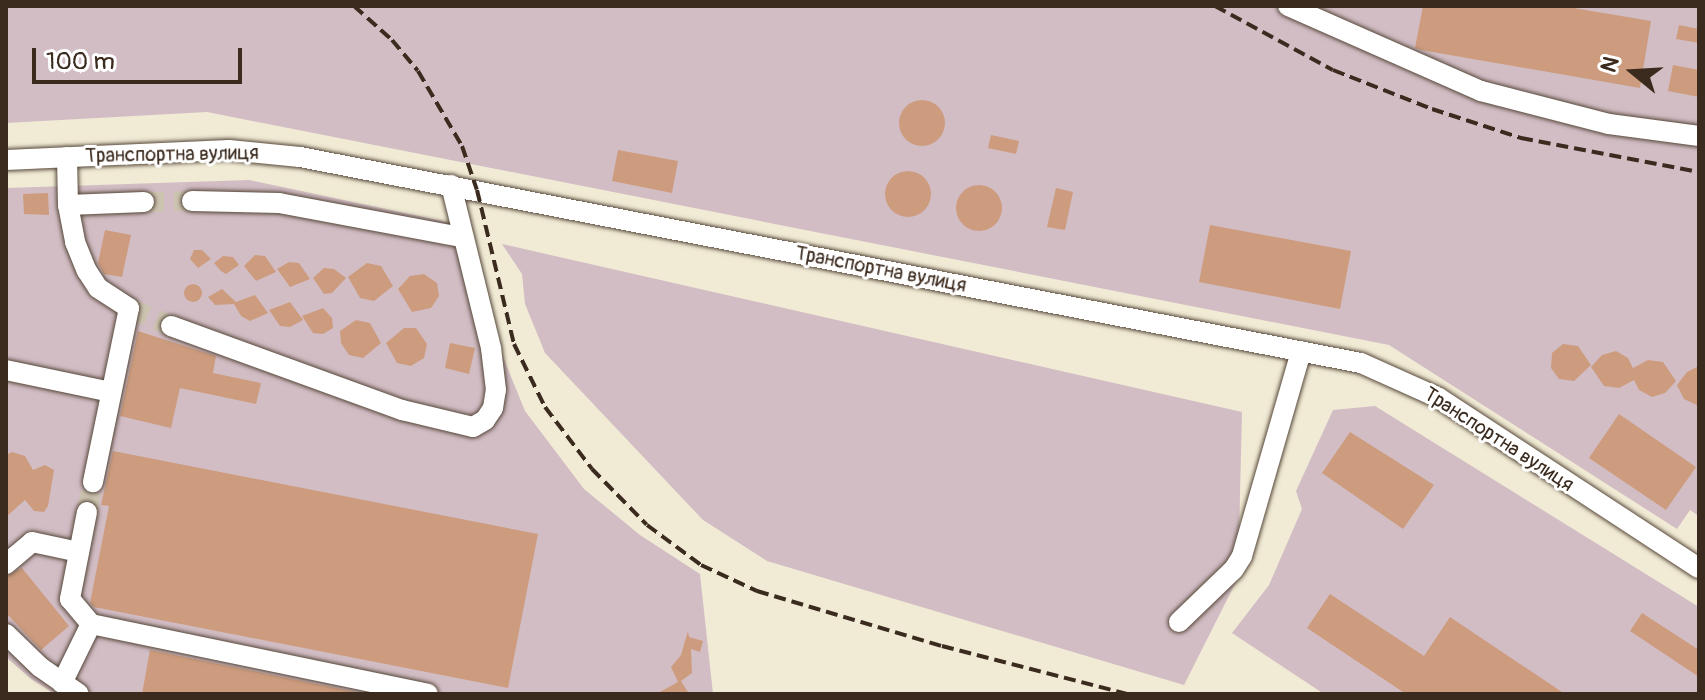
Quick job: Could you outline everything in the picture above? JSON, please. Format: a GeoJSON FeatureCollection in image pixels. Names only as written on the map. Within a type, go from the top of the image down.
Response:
{"type":"FeatureCollection","features":[{"type":"Feature","properties":{"kind":"street"},"geometry":{"type":"LineString","coordinates":[[1288,6],[1481,91],[1609,124],[1699,136]]}},
{"type":"Feature","properties":{"kind":"street","name":"Транспортна вулиця"},"geometry":{"type":"LineString","coordinates":[[6,160],[256,151],[451,185],[1361,363],[1439,398],[1699,568]]}},
{"type":"Feature","properties":{"kind":"street"},"geometry":{"type":"LineString","coordinates":[[67,157],[68,205],[75,242],[98,288],[129,308],[93,482]]}},
{"type":"Feature","properties":{"kind":"street"},"geometry":{"type":"LineString","coordinates":[[171,326],[402,410],[473,427],[485,420],[493,408],[496,390],[491,348],[473,270],[461,237],[451,185]]}},
{"type":"Feature","properties":{"kind":"street"},"geometry":{"type":"LineString","coordinates":[[192,201],[279,203],[461,237]]}},
{"type":"Feature","properties":{"kind":"street"},"geometry":{"type":"LineString","coordinates":[[68,205],[144,202]]}},
{"type":"Feature","properties":{"kind":"street"},"geometry":{"type":"LineString","coordinates":[[1179,622],[1234,569],[1242,556],[1301,351]]}},
{"type":"Feature","properties":{"kind":"street"},"geometry":{"type":"LineString","coordinates":[[6,370],[111,392]]}},
{"type":"Feature","properties":{"kind":"street"},"geometry":{"type":"LineString","coordinates":[[87,512],[70,599],[91,624],[428,694]]}},
{"type":"Feature","properties":{"kind":"street"},"geometry":{"type":"LineString","coordinates":[[6,564],[32,542],[79,552]]}},
{"type":"Feature","properties":{"kind":"street"},"geometry":{"type":"LineString","coordinates":[[6,634],[40,667],[71,688],[91,624]]}},
{"type":"Feature","properties":{"kind":"shaded area"},"geometry":{"type":"Polygon","coordinates":[[[6,6],[1699,6],[1699,516],[1690,510],[1677,529],[1389,345],[207,112],[6,123],[6,6]]]}},
{"type":"Feature","properties":{"kind":"shaded area"},"geometry":{"type":"Polygon","coordinates":[[[249,180],[471,227],[499,347],[525,411],[584,489],[640,535],[700,574],[713,694],[55,694],[31,679],[6,657],[6,188],[249,180]]]}},
{"type":"Feature","properties":{"kind":"shaded area"},"geometry":{"type":"Polygon","coordinates":[[[502,244],[1242,412],[1238,578],[1184,685],[767,561],[703,520],[545,353],[525,304],[522,274],[502,244]]]}},
{"type":"Feature","properties":{"kind":"shaded area"},"geometry":{"type":"Polygon","coordinates":[[[1375,406],[1699,607],[1699,694],[1324,694],[1232,633],[1269,585],[1302,509],[1296,491],[1333,410],[1375,406]]]}},
{"type":"Feature","properties":{"kind":"building"},"geometry":{"type":"Polygon","coordinates":[[[1423,6],[1562,6],[1651,21],[1640,88],[1415,48],[1423,6]]]}},
{"type":"Feature","properties":{"kind":"building"},"geometry":{"type":"Polygon","coordinates":[[[1679,25],[1699,29],[1699,43],[1676,39],[1679,25]]]}},
{"type":"Feature","properties":{"kind":"building"},"geometry":{"type":"Polygon","coordinates":[[[1673,65],[1699,70],[1699,97],[1668,91],[1673,65]]]}},
{"type":"Feature","properties":{"kind":"building"},"geometry":{"type":"Polygon","coordinates":[[[922,100],[938,107],[945,123],[938,139],[922,146],[906,139],[899,123],[906,107],[922,100]]]}},
{"type":"Feature","properties":{"kind":"building"},"geometry":{"type":"Polygon","coordinates":[[[991,135],[1019,141],[1016,154],[988,148],[991,135]]]}},
{"type":"Feature","properties":{"kind":"building"},"geometry":{"type":"Polygon","coordinates":[[[618,150],[678,161],[672,193],[612,181],[618,150]]]}},
{"type":"Feature","properties":{"kind":"building"},"geometry":{"type":"Polygon","coordinates":[[[908,171],[924,178],[931,194],[924,210],[908,217],[892,210],[885,194],[892,178],[908,171]]]}},
{"type":"Feature","properties":{"kind":"building"},"geometry":{"type":"Polygon","coordinates":[[[979,185],[995,192],[1002,208],[995,224],[979,231],[963,224],[956,208],[963,192],[979,185]]]}},
{"type":"Feature","properties":{"kind":"building"},"geometry":{"type":"Polygon","coordinates":[[[1056,188],[1073,192],[1065,230],[1047,227],[1056,188]]]}},
{"type":"Feature","properties":{"kind":"building"},"geometry":{"type":"Polygon","coordinates":[[[48,193],[49,215],[24,214],[23,194],[48,193]]]}},
{"type":"Feature","properties":{"kind":"building"},"geometry":{"type":"Polygon","coordinates":[[[1210,225],[1351,251],[1340,309],[1199,282],[1210,225]]]}},
{"type":"Feature","properties":{"kind":"building"},"geometry":{"type":"Polygon","coordinates":[[[105,230],[131,235],[122,277],[104,274],[98,263],[105,230]]]}},
{"type":"Feature","properties":{"kind":"building"},"geometry":{"type":"Polygon","coordinates":[[[194,250],[202,250],[211,259],[198,268],[190,259],[194,250]]]}},
{"type":"Feature","properties":{"kind":"building"},"geometry":{"type":"Polygon","coordinates":[[[255,255],[265,256],[276,272],[256,281],[244,266],[255,255]]]}},
{"type":"Feature","properties":{"kind":"building"},"geometry":{"type":"Polygon","coordinates":[[[223,256],[233,257],[239,265],[226,274],[214,263],[223,256]]]}},
{"type":"Feature","properties":{"kind":"building"},"geometry":{"type":"Polygon","coordinates":[[[289,262],[299,263],[310,279],[290,287],[277,269],[289,262]]]}},
{"type":"Feature","properties":{"kind":"building"},"geometry":{"type":"Polygon","coordinates":[[[367,263],[381,266],[393,286],[374,301],[360,298],[348,277],[367,263]]]}},
{"type":"Feature","properties":{"kind":"building"},"geometry":{"type":"Polygon","coordinates":[[[324,268],[334,269],[346,278],[332,293],[324,294],[313,278],[324,268]]]}},
{"type":"Feature","properties":{"kind":"building"},"geometry":{"type":"Polygon","coordinates":[[[424,274],[437,283],[439,296],[431,308],[412,312],[398,289],[410,276],[424,274]]]}},
{"type":"Feature","properties":{"kind":"building"},"geometry":{"type":"Polygon","coordinates":[[[189,284],[197,284],[202,293],[200,300],[189,302],[184,297],[184,289],[189,284]]]}},
{"type":"Feature","properties":{"kind":"building"},"geometry":{"type":"Polygon","coordinates":[[[222,289],[236,302],[255,295],[268,313],[250,321],[241,316],[234,304],[215,305],[208,297],[222,289]]]}},
{"type":"Feature","properties":{"kind":"building"},"geometry":{"type":"Polygon","coordinates":[[[290,302],[303,320],[290,327],[280,326],[269,310],[290,302]]]}},
{"type":"Feature","properties":{"kind":"building"},"geometry":{"type":"Polygon","coordinates":[[[323,308],[332,318],[333,328],[323,334],[313,333],[302,316],[323,308]]]}},
{"type":"Feature","properties":{"kind":"building"},"geometry":{"type":"Polygon","coordinates":[[[356,320],[370,323],[381,343],[363,358],[349,355],[341,343],[340,331],[356,320]]]}},
{"type":"Feature","properties":{"kind":"building"},"geometry":{"type":"Polygon","coordinates":[[[404,328],[416,328],[427,344],[424,358],[411,366],[397,363],[386,343],[404,328]]]}},
{"type":"Feature","properties":{"kind":"building"},"geometry":{"type":"Polygon","coordinates":[[[138,331],[216,356],[213,373],[261,383],[256,404],[180,388],[171,428],[120,416],[138,331]]]}},
{"type":"Feature","properties":{"kind":"building"},"geometry":{"type":"Polygon","coordinates":[[[450,343],[475,348],[469,374],[445,368],[450,343]]]}},
{"type":"Feature","properties":{"kind":"building"},"geometry":{"type":"Polygon","coordinates":[[[1563,344],[1578,346],[1591,365],[1574,381],[1559,379],[1551,368],[1552,353],[1563,344]]]}},
{"type":"Feature","properties":{"kind":"building"},"geometry":{"type":"Polygon","coordinates":[[[1616,351],[1628,358],[1633,368],[1648,360],[1663,362],[1676,381],[1665,393],[1652,397],[1639,390],[1634,380],[1619,388],[1604,386],[1591,367],[1602,355],[1616,351]]]}},
{"type":"Feature","properties":{"kind":"building"},"geometry":{"type":"Polygon","coordinates":[[[1699,366],[1699,406],[1684,399],[1677,385],[1687,372],[1699,366]]]}},
{"type":"Feature","properties":{"kind":"building"},"geometry":{"type":"Polygon","coordinates":[[[1619,414],[1696,467],[1666,510],[1589,458],[1619,414]]]}},
{"type":"Feature","properties":{"kind":"building"},"geometry":{"type":"Polygon","coordinates":[[[1350,432],[1434,485],[1403,529],[1322,473],[1350,432]]]}},
{"type":"Feature","properties":{"kind":"building"},"geometry":{"type":"Polygon","coordinates":[[[113,451],[538,534],[508,688],[94,607],[90,603],[109,506],[101,505],[113,451]]]}},
{"type":"Feature","properties":{"kind":"building"},"geometry":{"type":"Polygon","coordinates":[[[12,452],[25,456],[33,470],[45,465],[54,470],[48,506],[44,512],[34,511],[25,500],[6,517],[6,455],[12,452]]]}},
{"type":"Feature","properties":{"kind":"building"},"geometry":{"type":"Polygon","coordinates":[[[22,568],[69,626],[41,650],[6,613],[6,577],[22,568]]]}},
{"type":"Feature","properties":{"kind":"building"},"geometry":{"type":"Polygon","coordinates":[[[1330,594],[1424,656],[1450,617],[1565,694],[1406,694],[1307,628],[1330,594]]]}},
{"type":"Feature","properties":{"kind":"building"},"geometry":{"type":"Polygon","coordinates":[[[1642,613],[1699,650],[1699,677],[1630,631],[1642,613]]]}},
{"type":"Feature","properties":{"kind":"building"},"geometry":{"type":"Polygon","coordinates":[[[688,631],[689,637],[703,641],[700,652],[691,649],[692,673],[681,681],[689,694],[656,694],[678,682],[671,667],[681,655],[688,631]]]}},
{"type":"Feature","properties":{"kind":"building"},"geometry":{"type":"Polygon","coordinates":[[[150,650],[356,692],[142,694],[150,650]]]}},
{"type":"Feature","properties":{"kind":"tunnel"},"geometry":{"type":"LineString","coordinates":[[144,202],[192,201]]}},
{"type":"Feature","properties":{"kind":"tunnel"},"geometry":{"type":"LineString","coordinates":[[129,308],[171,326]]}},
{"type":"Feature","properties":{"kind":"tunnel"},"geometry":{"type":"LineString","coordinates":[[87,512],[93,482]]}},
{"type":"Feature","properties":{"kind":"railway"},"geometry":{"type":"LineString","coordinates":[[354,6],[392,40],[418,71],[462,146],[477,190],[514,344],[545,407],[592,469],[647,525],[701,565],[757,591],[942,646],[1128,694]]}},
{"type":"Feature","properties":{"kind":"railway"},"geometry":{"type":"LineString","coordinates":[[1215,6],[1333,70],[1432,109],[1521,138],[1699,172]]}}]}
